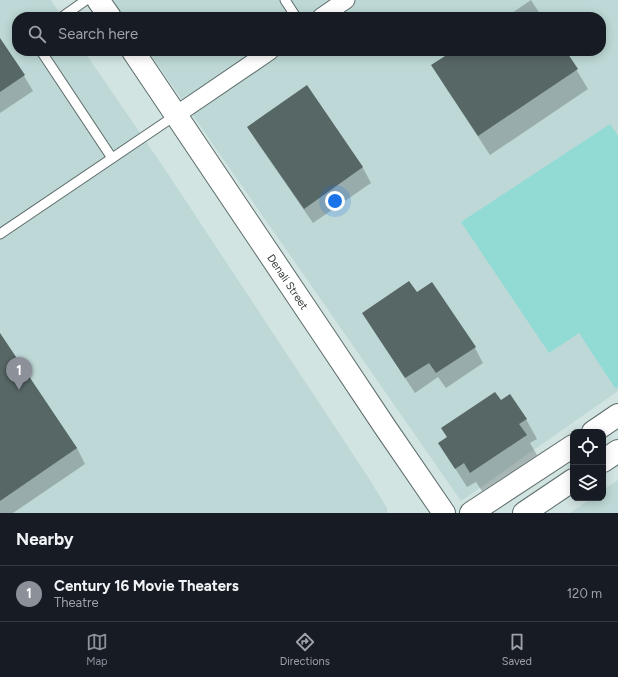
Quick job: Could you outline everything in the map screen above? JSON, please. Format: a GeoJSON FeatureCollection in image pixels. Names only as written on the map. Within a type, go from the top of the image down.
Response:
{"type":"FeatureCollection","features":[{"type":"Feature","properties":{"kind":"street"},"geometry":{"type":"LineString","coordinates":[[328,12],[343,1]]}},
{"type":"Feature","properties":{"kind":"street","name":"Denali Street"},"geometry":{"type":"LineString","coordinates":[[136,56],[444,513]]}},
{"type":"Feature","properties":{"kind":"street"},"geometry":{"type":"LineString","coordinates":[[176,115],[263,56]]}},
{"type":"Feature","properties":{"kind":"street"},"geometry":{"type":"LineString","coordinates":[[597,429],[618,414]]}},
{"type":"Feature","properties":{"kind":"street"},"geometry":{"type":"LineString","coordinates":[[472,513],[570,448]]}},
{"type":"Feature","properties":{"kind":"street"},"geometry":{"type":"LineString","coordinates":[[524,513],[570,482]]}},
{"type":"Feature","properties":{"kind":"lane"},"geometry":{"type":"LineString","coordinates":[[284,0],[292,12]]}},
{"type":"Feature","properties":{"kind":"lane"},"geometry":{"type":"LineString","coordinates":[[80,12],[101,6]]}},
{"type":"Feature","properties":{"kind":"lane"},"geometry":{"type":"LineString","coordinates":[[44,56],[112,158]]}},
{"type":"Feature","properties":{"kind":"lane"},"geometry":{"type":"LineString","coordinates":[[0,234],[176,115]]}},
{"type":"Feature","properties":{"kind":"shaded area"},"geometry":{"type":"Polygon","coordinates":[[[0,0],[51,0],[59,12],[12,12],[12,56],[87,56],[164,168],[368,477],[387,508],[387,513],[0,513],[0,0]]]}},
{"type":"Feature","properties":{"kind":"shaded area"},"geometry":{"type":"Polygon","coordinates":[[[112,0],[618,0],[618,391],[461,501],[151,56],[606,56],[606,12],[120,12],[112,0]]]}},
{"type":"Feature","properties":{"kind":"shaded area"},"geometry":{"type":"Polygon","coordinates":[[[610,124],[618,136],[618,387],[615,388],[579,333],[549,353],[461,222],[610,124]]]}},
{"type":"Feature","properties":{"kind":"shaded area"},"geometry":{"type":"Polygon","coordinates":[[[618,480],[618,513],[570,513],[588,501],[606,501],[606,488],[618,480]]]}},
{"type":"Feature","properties":{"kind":"building"},"geometry":{"type":"Polygon","coordinates":[[[0,38],[25,75],[0,92],[0,38]]]}},
{"type":"Feature","properties":{"kind":"building"},"geometry":{"type":"Polygon","coordinates":[[[445,56],[569,56],[578,69],[478,136],[431,65],[445,56]]]}},
{"type":"Feature","properties":{"kind":"building"},"geometry":{"type":"Polygon","coordinates":[[[307,85],[363,167],[304,209],[247,127],[307,85]]]}},
{"type":"Feature","properties":{"kind":"building"},"geometry":{"type":"Polygon","coordinates":[[[409,281],[417,292],[432,282],[476,347],[436,373],[429,363],[405,378],[362,313],[409,281]]]}},
{"type":"Feature","properties":{"kind":"building"},"geometry":{"type":"Polygon","coordinates":[[[0,333],[77,448],[0,501],[0,333]]]}},
{"type":"Feature","properties":{"kind":"building"},"geometry":{"type":"Polygon","coordinates":[[[495,392],[501,400],[510,394],[527,419],[519,424],[527,435],[470,473],[464,463],[455,469],[438,443],[447,437],[441,428],[495,392]]]}},
{"type":"Feature","properties":{"kind":"place","name":"Century 16 Movie Theaters"},"geometry":{"type":"Point","coordinates":[19,390]}}]}
